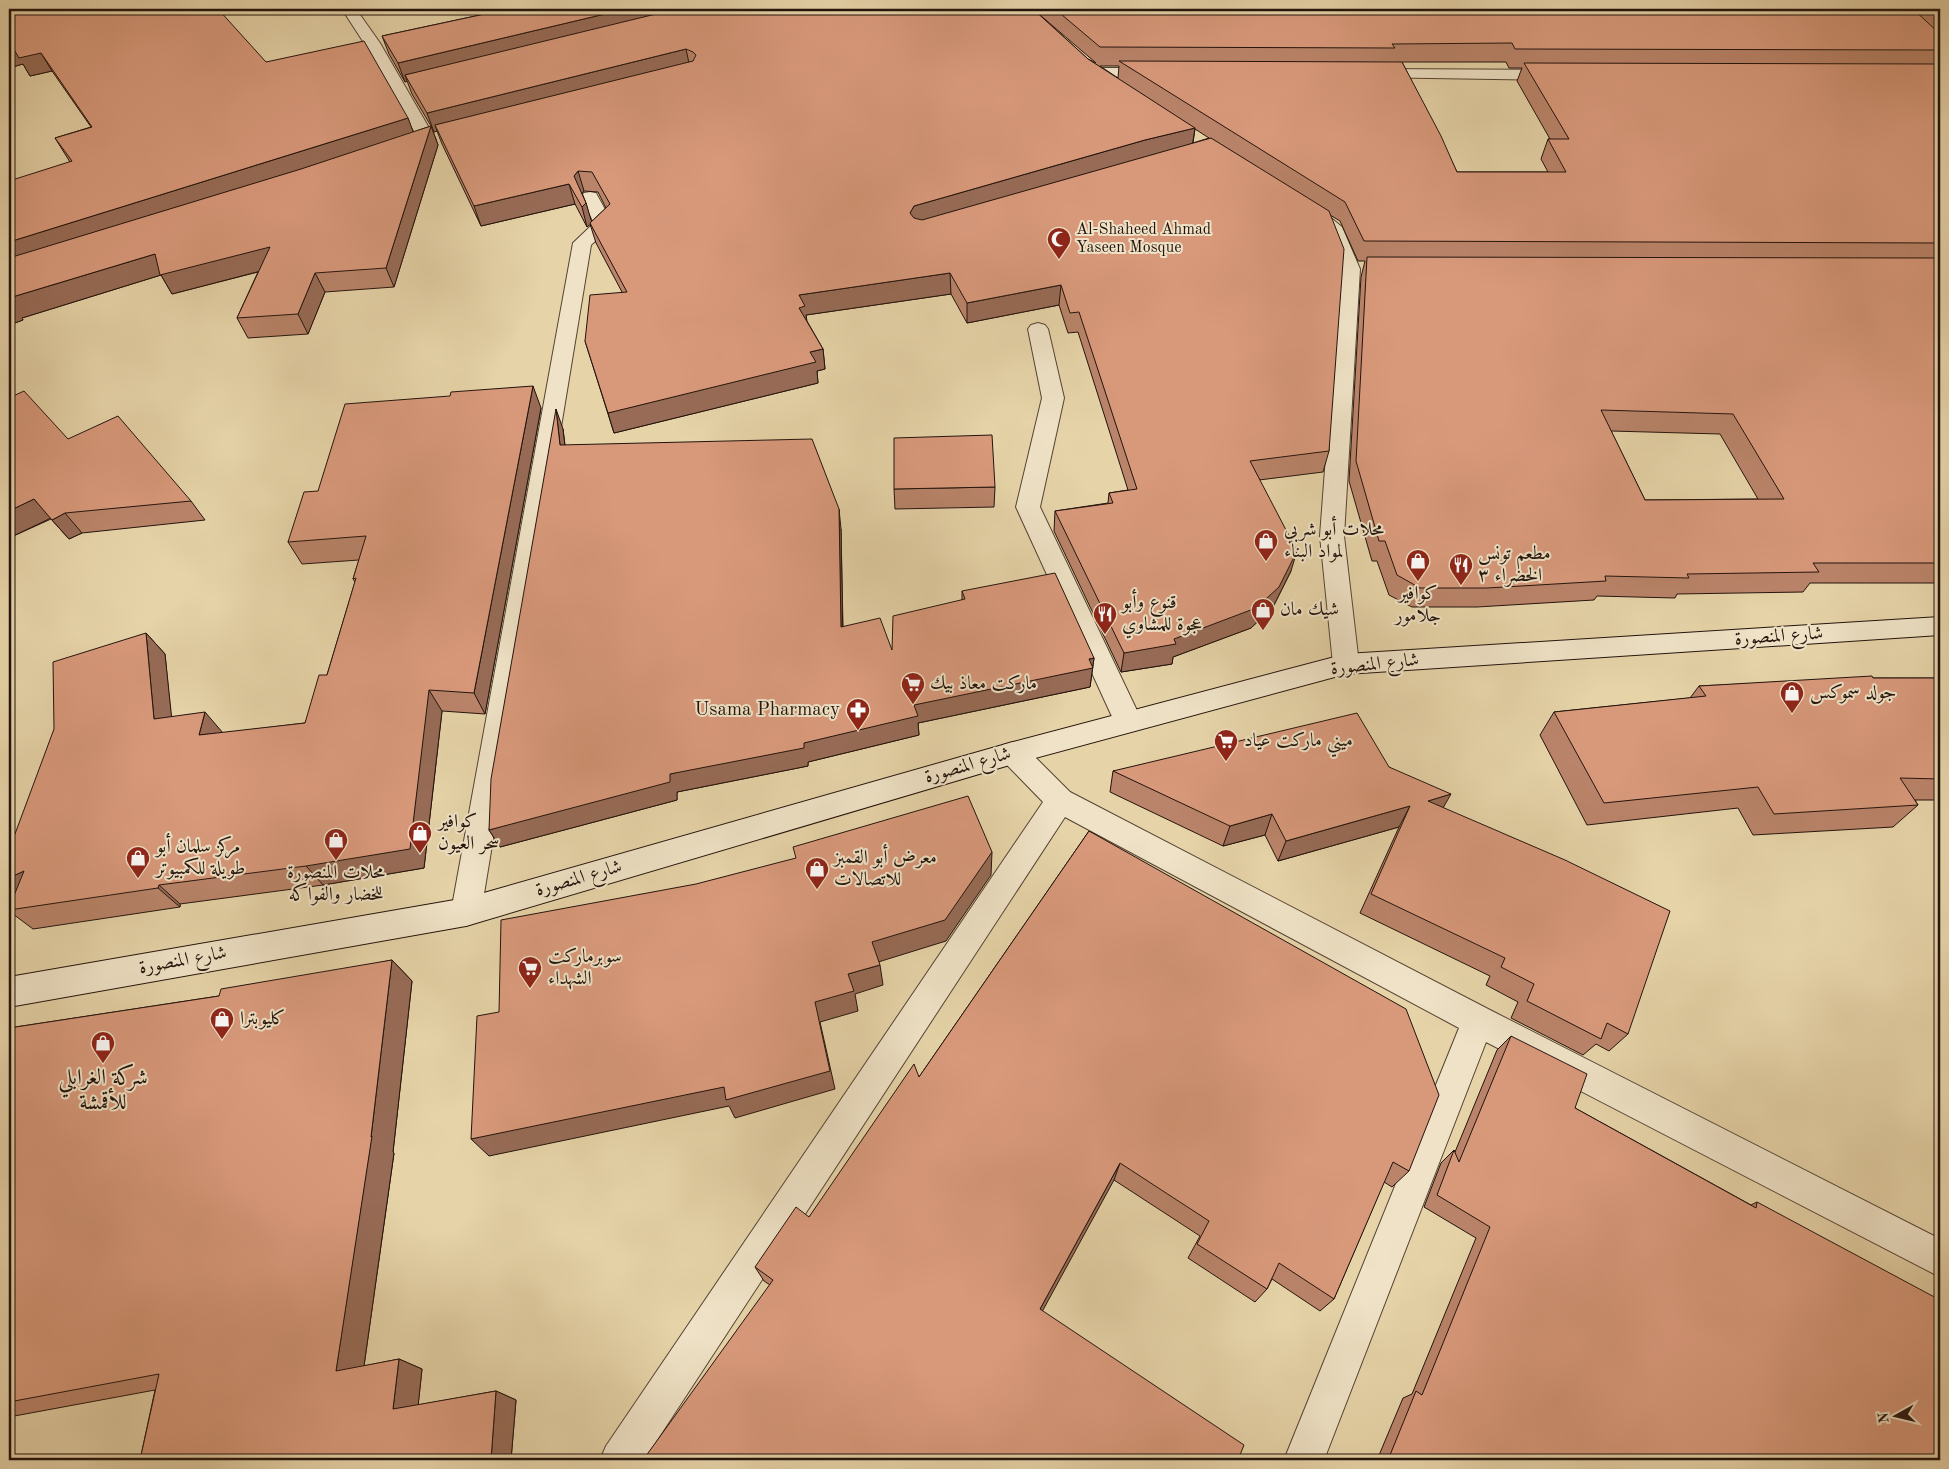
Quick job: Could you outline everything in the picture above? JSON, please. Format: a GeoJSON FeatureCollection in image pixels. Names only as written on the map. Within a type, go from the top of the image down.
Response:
{"type":"FeatureCollection","features":[{"type":"Feature","properties":{"kind":"street"},"geometry":{"type":"LineString","coordinates":[[349,9],[372,43],[428,140]]}},
{"type":"Feature","properties":{"kind":"street"},"geometry":{"type":"LineString","coordinates":[[372,43],[392,39]]}},
{"type":"Feature","properties":{"kind":"street"},"geometry":{"type":"LineString","coordinates":[[1118,89],[1088,67],[1174,73]]}},
{"type":"Feature","properties":{"kind":"street"},"geometry":{"type":"LineString","coordinates":[[1353,74],[1572,75]]}},
{"type":"Feature","properties":{"kind":"street"},"geometry":{"type":"LineString","coordinates":[[400,90],[419,85]]}},
{"type":"Feature","properties":{"kind":"street"},"geometry":{"type":"LineString","coordinates":[[384,155],[448,135]]}},
{"type":"Feature","properties":{"kind":"street"},"geometry":{"type":"LineString","coordinates":[[466,912],[582,243],[604,224],[590,197]]}},
{"type":"Feature","properties":{"kind":"street"},"geometry":{"type":"LineString","coordinates":[[1308,212],[1333,227],[1350,269],[1332,536],[1346,664]]}},
{"type":"Feature","properties":{"kind":"street"},"geometry":{"type":"LineString","coordinates":[[1350,269],[1370,269]]}},
{"type":"Feature","properties":{"kind":"street"},"geometry":{"type":"LineString","coordinates":[[1038,329],[1053,398],[1028,506],[1128,721]]}},
{"type":"Feature","properties":{"kind":"street","name":"شارع المنصورة"},"geometry":{"type":"LineString","coordinates":[[9,992],[466,912],[1013,753],[1346,664],[1940,626]]}},
{"type":"Feature","properties":{"kind":"street"},"geometry":{"type":"LineString","coordinates":[[1013,753],[1060,800],[1478,1021],[1940,1258]]}},
{"type":"Feature","properties":{"kind":"street"},"geometry":{"type":"LineString","coordinates":[[620,1460],[1060,800]]}},
{"type":"Feature","properties":{"kind":"street"},"geometry":{"type":"LineString","coordinates":[[1304,1460],[1478,1021]]}},
{"type":"Feature","properties":{"kind":"building"},"geometry":{"type":"Polygon","coordinates":[[[9,9],[218,9],[266,62],[364,41],[408,118],[9,242],[9,181],[72,161],[55,138],[92,127],[41,53],[19,58],[12,46],[9,47],[9,9]]]}},
{"type":"Feature","properties":{"kind":"building"},"geometry":{"type":"Polygon","coordinates":[[[508,9],[626,9],[398,63],[382,36],[508,9]]]}},
{"type":"Feature","properties":{"kind":"building"},"geometry":{"type":"Polygon","coordinates":[[[662,9],[1033,9],[1088,59],[1195,128],[1145,140],[914,206],[910,213],[914,218],[922,220],[1211,138],[1329,211],[1344,249],[1329,451],[1250,461],[1297,551],[1279,587],[1256,608],[1174,639],[1176,644],[1124,653],[1055,511],[1113,503],[1109,493],[1137,489],[1079,312],[1070,313],[1061,285],[967,303],[950,273],[799,295],[805,306],[799,308],[823,349],[810,352],[816,362],[608,413],[585,341],[590,295],[627,292],[590,223],[610,204],[592,172],[578,171],[574,176],[586,203],[582,207],[569,184],[474,206],[435,125],[693,61],[696,55],[686,49],[427,113],[405,75],[660,13],[662,9]]]}},
{"type":"Feature","properties":{"kind":"building"},"geometry":{"type":"Polygon","coordinates":[[[1055,9],[1913,9],[1940,34],[1940,50],[1515,49],[1512,43],[1392,44],[1395,48],[1100,47],[1055,9]]]}},
{"type":"Feature","properties":{"kind":"building"},"geometry":{"type":"Polygon","coordinates":[[[1119,61],[1402,62],[1441,136],[1457,172],[1566,172],[1548,139],[1569,139],[1524,63],[1940,64],[1940,243],[1364,241],[1345,202],[1119,61]]]}},
{"type":"Feature","properties":{"kind":"building"},"geometry":{"type":"Polygon","coordinates":[[[431,126],[386,268],[315,273],[298,314],[237,318],[270,247],[160,275],[155,254],[9,298],[9,258],[301,169],[431,126]]]}},
{"type":"Feature","properties":{"kind":"building"},"geometry":{"type":"Polygon","coordinates":[[[1367,257],[1940,258],[1940,563],[1813,563],[1819,572],[1687,574],[1689,578],[1605,576],[1606,581],[1487,588],[1420,588],[1397,575],[1385,541],[1379,541],[1356,461],[1367,257]],[[1601,410],[1645,500],[1784,499],[1733,414],[1601,410]]]}},
{"type":"Feature","properties":{"kind":"building"},"geometry":{"type":"Polygon","coordinates":[[[533,386],[474,693],[429,690],[410,849],[306,866],[159,885],[158,888],[9,910],[24,871],[9,878],[9,850],[54,729],[53,662],[146,633],[154,719],[205,712],[199,735],[305,723],[319,675],[327,675],[356,578],[353,579],[366,536],[288,542],[304,492],[318,491],[345,404],[450,396],[451,392],[533,386]]]}},
{"type":"Feature","properties":{"kind":"building"},"geometry":{"type":"Polygon","coordinates":[[[24,391],[68,439],[118,416],[191,501],[65,513],[52,520],[34,499],[9,511],[9,398],[24,391]]]}},
{"type":"Feature","properties":{"kind":"building"},"geometry":{"type":"Polygon","coordinates":[[[556,409],[560,445],[812,439],[839,509],[841,627],[880,618],[892,650],[893,616],[965,599],[962,591],[1055,573],[1094,658],[1089,659],[1093,668],[914,705],[918,716],[804,743],[804,748],[670,774],[670,782],[489,830],[491,779],[556,409]]]}},
{"type":"Feature","properties":{"kind":"building"},"geometry":{"type":"Polygon","coordinates":[[[992,435],[995,487],[894,489],[894,438],[992,435]]]}},
{"type":"Feature","properties":{"kind":"building"},"geometry":{"type":"Polygon","coordinates":[[[1872,676],[1873,678],[1940,678],[1940,779],[1900,778],[1918,805],[1774,814],[1758,787],[1604,803],[1554,712],[1706,696],[1699,686],[1872,676]]]}},
{"type":"Feature","properties":{"kind":"building"},"geometry":{"type":"Polygon","coordinates":[[[1357,713],[1389,767],[1451,794],[1428,801],[1565,860],[1670,911],[1628,1034],[1607,1023],[1601,1039],[1527,1001],[1534,984],[1501,967],[1505,958],[1371,894],[1410,806],[1286,841],[1272,814],[1230,826],[1113,771],[1357,713]]]}},
{"type":"Feature","properties":{"kind":"building"},"geometry":{"type":"Polygon","coordinates":[[[968,796],[992,852],[945,920],[872,942],[880,965],[848,974],[854,991],[815,1002],[830,1071],[726,1100],[724,1087],[471,1139],[477,1016],[499,1012],[501,920],[696,884],[796,858],[793,847],[968,796]]]}},
{"type":"Feature","properties":{"kind":"building"},"geometry":{"type":"Polygon","coordinates":[[[1089,831],[1406,1009],[1439,1095],[1409,1171],[1393,1162],[1334,1299],[1279,1263],[1267,1289],[1197,1244],[1209,1221],[1120,1163],[1040,1309],[1244,1445],[1238,1460],[643,1460],[773,1280],[755,1267],[796,1207],[809,1217],[914,1064],[919,1077],[1089,831]]]}},
{"type":"Feature","properties":{"kind":"building"},"geometry":{"type":"Polygon","coordinates":[[[392,960],[372,1136],[336,1371],[399,1359],[393,1409],[496,1391],[491,1460],[140,1460],[159,1374],[9,1402],[9,1028],[219,996],[221,989],[392,960]]]}},
{"type":"Feature","properties":{"kind":"building"},"geometry":{"type":"Polygon","coordinates":[[[1511,1036],[1587,1074],[1575,1108],[1756,1208],[1757,1202],[1940,1300],[1940,1460],[1388,1460],[1416,1391],[1422,1395],[1490,1227],[1437,1195],[1454,1150],[1459,1162],[1511,1036]]]}},
{"type":"Feature","properties":{"kind":"place","name":"Al-Shaheed Ahmad Yaseen Mosque"},"geometry":{"type":"Point","coordinates":[1059,260]}},
{"type":"Feature","properties":{"kind":"place","name":"محلات أبو شربي لمواد البناء"},"geometry":{"type":"Point","coordinates":[1266,562]}},
{"type":"Feature","properties":{"kind":"place","name":"كوافير جلامور"},"geometry":{"type":"Point","coordinates":[1418,582]}},
{"type":"Feature","properties":{"kind":"place","name":"مطعم تونس الخضراء ٣"},"geometry":{"type":"Point","coordinates":[1461,586]}},
{"type":"Feature","properties":{"kind":"place","name":"شيك مان"},"geometry":{"type":"Point","coordinates":[1263,631]}},
{"type":"Feature","properties":{"kind":"place","name":"قنوع وأبو عجوة للمشاوي"},"geometry":{"type":"Point","coordinates":[1105,635]}},
{"type":"Feature","properties":{"kind":"place","name":"ماركت معاذ بيك"},"geometry":{"type":"Point","coordinates":[913,705]}},
{"type":"Feature","properties":{"kind":"place","name":"جولد سموكس"},"geometry":{"type":"Point","coordinates":[1792,714]}},
{"type":"Feature","properties":{"kind":"place","name":"Usama Pharmacy"},"geometry":{"type":"Point","coordinates":[858,731]}},
{"type":"Feature","properties":{"kind":"place","name":"ميني ماركت عياد"},"geometry":{"type":"Point","coordinates":[1226,762]}},
{"type":"Feature","properties":{"kind":"place","name":"كوافير سحر العيون"},"geometry":{"type":"Point","coordinates":[420,854]}},
{"type":"Feature","properties":{"kind":"place","name":"محلات المنصورة للخضار والفواكه"},"geometry":{"type":"Point","coordinates":[336,861]}},
{"type":"Feature","properties":{"kind":"place","name":"مركز سلمان أبو طويلة للكمبيوتر"},"geometry":{"type":"Point","coordinates":[138,879]}},
{"type":"Feature","properties":{"kind":"place","name":"معرض أبو القمبز للاتصالات"},"geometry":{"type":"Point","coordinates":[817,890]}},
{"type":"Feature","properties":{"kind":"place","name":"سوبرماركت الشهداء"},"geometry":{"type":"Point","coordinates":[530,989]}},
{"type":"Feature","properties":{"kind":"place","name":"كليوبترا"},"geometry":{"type":"Point","coordinates":[222,1040]}},
{"type":"Feature","properties":{"kind":"place","name":"شركة الغرابلي للأقمشة"},"geometry":{"type":"Point","coordinates":[103,1064]}}]}
